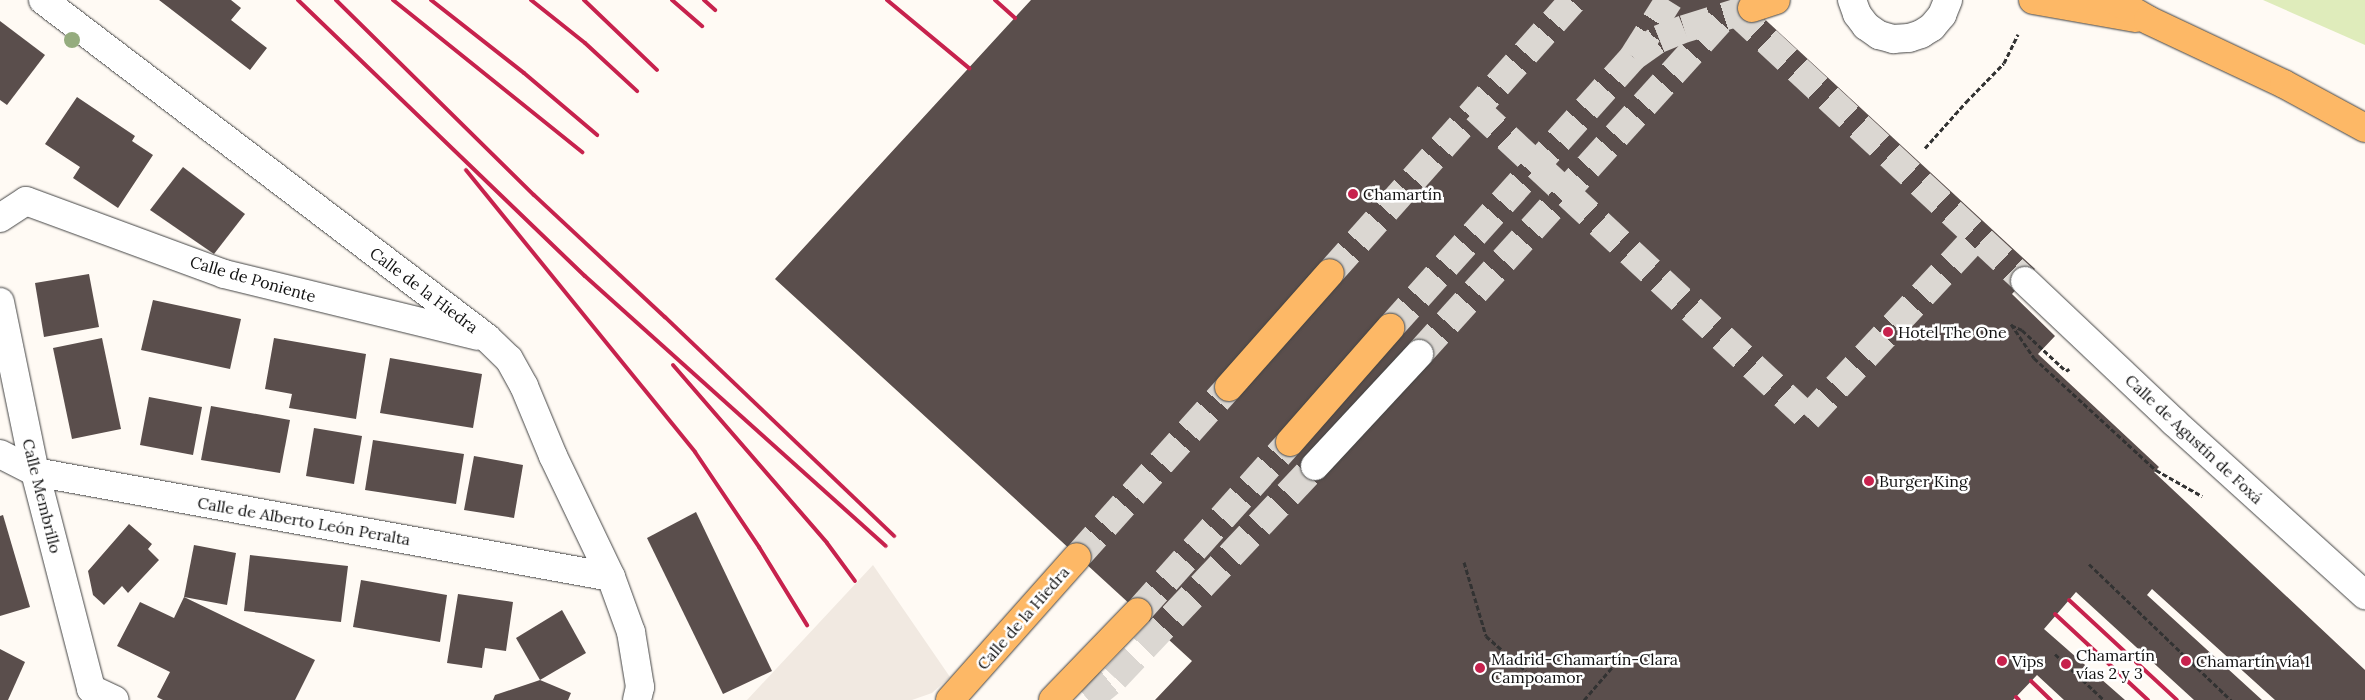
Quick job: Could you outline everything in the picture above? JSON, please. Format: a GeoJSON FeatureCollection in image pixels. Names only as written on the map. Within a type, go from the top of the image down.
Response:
{"type":"FeatureCollection","features":[{"type":"Feature","properties":{"kind":"main road"},"geometry":{"type":"LineString","coordinates":[[2033,0],[2148,20]]}},
{"type":"Feature","properties":{"kind":"main road"},"geometry":{"type":"LineString","coordinates":[[2114,0],[2148,20],[2284,84],[2365,128]]}},
{"type":"Feature","properties":{"kind":"main road"},"geometry":{"type":"LineString","coordinates":[[1229,387],[1330,273]]}},
{"type":"Feature","properties":{"kind":"main road"},"geometry":{"type":"LineString","coordinates":[[1290,442],[1390,328]]}},
{"type":"Feature","properties":{"kind":"main road","name":"Calle de la Hiedra"},"geometry":{"type":"LineString","coordinates":[[950,700],[965,689],[1077,557]]}},
{"type":"Feature","properties":{"kind":"main road"},"geometry":{"type":"LineString","coordinates":[[1053,700],[1138,612]]}},
{"type":"Feature","properties":{"kind":"street","name":"Calle de la Hiedra"},"geometry":{"type":"LineString","coordinates":[[43,0],[487,338],[509,359],[524,386],[553,456],[611,577],[631,632],[640,687],[637,700]]}},
{"type":"Feature","properties":{"kind":"street"},"geometry":{"type":"LineString","coordinates":[[1852,0],[1857,14],[1866,26],[1879,35],[1893,38],[1909,38],[1921,34],[1932,27],[1942,15],[1948,0]]}},
{"type":"Feature","properties":{"kind":"street","name":"Calle de Poniente"},"geometry":{"type":"LineString","coordinates":[[0,218],[26,202],[224,274],[487,338]]}},
{"type":"Feature","properties":{"kind":"street","name":"Calle de Agustín de Foxá"},"geometry":{"type":"LineString","coordinates":[[2024,281],[2174,422],[2365,596]]}},
{"type":"Feature","properties":{"kind":"street","name":"Calle Membrillo"},"geometry":{"type":"LineString","coordinates":[[0,302],[35,472],[97,696]]}},
{"type":"Feature","properties":{"kind":"street"},"geometry":{"type":"LineString","coordinates":[[1315,466],[1419,354]]}},
{"type":"Feature","properties":{"kind":"street","name":"Calle de Alberto León Peralta"},"geometry":{"type":"LineString","coordinates":[[0,454],[35,472],[611,577]]}},
{"type":"Feature","properties":{"kind":"path"},"geometry":{"type":"LineString","coordinates":[[1925,148],[2004,63],[2018,34]]}},
{"type":"Feature","properties":{"kind":"path"},"geometry":{"type":"LineString","coordinates":[[2011,324],[2034,358],[2156,470],[2208,499]]}},
{"type":"Feature","properties":{"kind":"path"},"geometry":{"type":"LineString","coordinates":[[1464,562],[1486,636],[1526,671]]}},
{"type":"Feature","properties":{"kind":"path"},"geometry":{"type":"LineString","coordinates":[[2089,564],[2231,700]]}},
{"type":"Feature","properties":{"kind":"path"},"geometry":{"type":"LineString","coordinates":[[2055,654],[2104,700]]}},
{"type":"Feature","properties":{"kind":"path"},"geometry":{"type":"LineString","coordinates":[[1584,700],[1622,657]]}},
{"type":"Feature","properties":{"kind":"green space"},"geometry":{"type":"Polygon","coordinates":[[[2263,0],[2365,0],[2365,45],[2263,0]]]}},
{"type":"Feature","properties":{"kind":"shaded area"},"geometry":{"type":"Polygon","coordinates":[[[873,565],[950,677],[932,693],[912,700],[747,700],[873,565]]]}},
{"type":"Feature","properties":{"kind":"building"},"geometry":{"type":"Polygon","coordinates":[[[159,0],[231,0],[241,8],[231,20],[267,48],[250,70],[159,0]]]}},
{"type":"Feature","properties":{"kind":"building","name":"Madrid-Chamartín-Clara Campoamor"},"geometry":{"type":"Polygon","coordinates":[[[1031,0],[1744,0],[2035,269],[2012,294],[2055,336],[2038,354],[2159,467],[2154,472],[2365,670],[2365,700],[2275,700],[2152,589],[2147,595],[2262,700],[2194,700],[2076,592],[2044,629],[2125,700],[2064,700],[2037,675],[2013,700],[1155,700],[1192,661],[775,279],[1031,0]]]}},
{"type":"Feature","properties":{"kind":"building"},"geometry":{"type":"Polygon","coordinates":[[[0,21],[45,55],[7,105],[0,100],[0,21]]]}},
{"type":"Feature","properties":{"kind":"building"},"geometry":{"type":"Polygon","coordinates":[[[77,97],[135,136],[132,141],[153,155],[118,208],[73,178],[80,167],[45,144],[77,97]]]}},
{"type":"Feature","properties":{"kind":"building"},"geometry":{"type":"Polygon","coordinates":[[[183,167],[245,214],[214,254],[150,210],[183,167]]]}},
{"type":"Feature","properties":{"kind":"building"},"geometry":{"type":"Polygon","coordinates":[[[89,274],[99,327],[44,337],[35,283],[89,274]]]}},
{"type":"Feature","properties":{"kind":"building"},"geometry":{"type":"Polygon","coordinates":[[[153,300],[241,319],[230,369],[141,350],[153,300]]]}},
{"type":"Feature","properties":{"kind":"building"},"geometry":{"type":"Polygon","coordinates":[[[102,338],[121,429],[72,439],[53,348],[102,338]]]}},
{"type":"Feature","properties":{"kind":"building"},"geometry":{"type":"Polygon","coordinates":[[[274,338],[366,354],[356,419],[289,408],[292,394],[265,389],[274,338]]]}},
{"type":"Feature","properties":{"kind":"building"},"geometry":{"type":"Polygon","coordinates":[[[390,358],[482,374],[473,428],[380,413],[390,358]]]}},
{"type":"Feature","properties":{"kind":"building"},"geometry":{"type":"Polygon","coordinates":[[[149,397],[202,407],[193,455],[140,445],[149,397]]]}},
{"type":"Feature","properties":{"kind":"building"},"geometry":{"type":"Polygon","coordinates":[[[211,406],[290,420],[280,473],[201,460],[211,406]]]}},
{"type":"Feature","properties":{"kind":"building"},"geometry":{"type":"Polygon","coordinates":[[[314,428],[362,436],[354,484],[306,476],[314,428]]]}},
{"type":"Feature","properties":{"kind":"building"},"geometry":{"type":"Polygon","coordinates":[[[373,440],[464,454],[456,504],[365,490],[373,440]]]}},
{"type":"Feature","properties":{"kind":"building"},"geometry":{"type":"Polygon","coordinates":[[[474,456],[523,465],[514,518],[464,510],[474,456]]]}},
{"type":"Feature","properties":{"kind":"building"},"geometry":{"type":"Polygon","coordinates":[[[696,512],[772,671],[723,694],[647,538],[696,512]]]}},
{"type":"Feature","properties":{"kind":"building"},"geometry":{"type":"Polygon","coordinates":[[[3,515],[30,607],[0,616],[0,516],[3,515]]]}},
{"type":"Feature","properties":{"kind":"building"},"geometry":{"type":"Polygon","coordinates":[[[129,524],[152,544],[148,549],[159,560],[128,593],[122,586],[104,605],[93,595],[88,571],[129,524]]]}},
{"type":"Feature","properties":{"kind":"building"},"geometry":{"type":"Polygon","coordinates":[[[194,545],[236,553],[227,605],[184,597],[194,545]]]}},
{"type":"Feature","properties":{"kind":"building"},"geometry":{"type":"Polygon","coordinates":[[[250,555],[348,566],[341,622],[244,611],[250,555]]]}},
{"type":"Feature","properties":{"kind":"building"},"geometry":{"type":"Polygon","coordinates":[[[361,580],[447,595],[440,642],[353,627],[361,580]]]}},
{"type":"Feature","properties":{"kind":"building"},"geometry":{"type":"Polygon","coordinates":[[[458,594],[513,602],[506,651],[485,648],[482,668],[447,663],[458,594]]]}},
{"type":"Feature","properties":{"kind":"building"},"geometry":{"type":"Polygon","coordinates":[[[184,597],[315,660],[295,700],[163,700],[157,697],[170,672],[117,646],[140,602],[174,618],[184,597]]]}},
{"type":"Feature","properties":{"kind":"building"},"geometry":{"type":"Polygon","coordinates":[[[562,610],[586,653],[540,680],[516,638],[562,610]]]}},
{"type":"Feature","properties":{"kind":"building"},"geometry":{"type":"Polygon","coordinates":[[[0,649],[25,662],[8,700],[0,700],[0,649]]]}},
{"type":"Feature","properties":{"kind":"building"},"geometry":{"type":"Polygon","coordinates":[[[540,680],[571,693],[568,700],[493,700],[495,695],[540,680]]]}},
{"type":"Feature","properties":{"kind":"tunnel"},"geometry":{"type":"LineString","coordinates":[[1330,273],[1573,0]]}},
{"type":"Feature","properties":{"kind":"tunnel"},"geometry":{"type":"LineString","coordinates":[[1633,57],[1669,0]]}},
{"type":"Feature","properties":{"kind":"tunnel"},"geometry":{"type":"LineString","coordinates":[[1390,328],[1633,57],[1659,39],[1684,29],[1752,8]]}},
{"type":"Feature","properties":{"kind":"tunnel"},"geometry":{"type":"LineString","coordinates":[[1736,12],[2025,281]]}},
{"type":"Feature","properties":{"kind":"tunnel"},"geometry":{"type":"LineString","coordinates":[[1419,354],[1723,17]]}},
{"type":"Feature","properties":{"kind":"tunnel"},"geometry":{"type":"LineString","coordinates":[[1476,109],[1808,418],[1977,236]]}},
{"type":"Feature","properties":{"kind":"tunnel"},"geometry":{"type":"LineString","coordinates":[[1077,557],[1229,387]]}},
{"type":"Feature","properties":{"kind":"tunnel"},"geometry":{"type":"LineString","coordinates":[[1138,612],[1290,442]]}},
{"type":"Feature","properties":{"kind":"tunnel"},"geometry":{"type":"LineString","coordinates":[[1088,700],[1115,678],[1315,466]]}},
{"type":"Feature","properties":{"kind":"railway"},"geometry":{"type":"LineString","coordinates":[[298,0],[585,276],[886,546]]}},
{"type":"Feature","properties":{"kind":"railway"},"geometry":{"type":"LineString","coordinates":[[336,0],[534,195],[665,317],[894,536]]}},
{"type":"Feature","properties":{"kind":"railway"},"geometry":{"type":"LineString","coordinates":[[393,0],[582,152]]}},
{"type":"Feature","properties":{"kind":"railway"},"geometry":{"type":"LineString","coordinates":[[431,0],[524,73],[597,135]]}},
{"type":"Feature","properties":{"kind":"railway"},"geometry":{"type":"LineString","coordinates":[[531,0],[585,43],[637,91]]}},
{"type":"Feature","properties":{"kind":"railway"},"geometry":{"type":"LineString","coordinates":[[584,0],[657,70]]}},
{"type":"Feature","properties":{"kind":"railway"},"geometry":{"type":"LineString","coordinates":[[672,0],[702,26]]}},
{"type":"Feature","properties":{"kind":"railway"},"geometry":{"type":"LineString","coordinates":[[704,0],[715,10]]}},
{"type":"Feature","properties":{"kind":"railway"},"geometry":{"type":"LineString","coordinates":[[887,0],[969,68]]}},
{"type":"Feature","properties":{"kind":"railway"},"geometry":{"type":"LineString","coordinates":[[995,0],[1015,18]]}},
{"type":"Feature","properties":{"kind":"railway"},"geometry":{"type":"LineString","coordinates":[[466,170],[695,452],[759,547],[807,625]]}},
{"type":"Feature","properties":{"kind":"railway"},"geometry":{"type":"LineString","coordinates":[[673,365],[827,543],[855,581]]}},
{"type":"Feature","properties":{"kind":"railway"},"geometry":{"type":"LineString","coordinates":[[2069,600],[2177,700]]}},
{"type":"Feature","properties":{"kind":"railway"},"geometry":{"type":"LineString","coordinates":[[2055,614],[2148,700]]}},
{"type":"Feature","properties":{"kind":"railway"},"geometry":{"type":"LineString","coordinates":[[2031,681],[2051,700]]}},
{"type":"Feature","properties":{"kind":"railway"},"geometry":{"type":"LineString","coordinates":[[2016,697],[2019,700]]}},
{"type":"Feature","properties":{"kind":"place","name":"Chamartín"},"geometry":{"type":"Point","coordinates":[1353,194]}},
{"type":"Feature","properties":{"kind":"place","name":"Hotel The One"},"geometry":{"type":"Point","coordinates":[1888,332]}},
{"type":"Feature","properties":{"kind":"place","name":"Burger King"},"geometry":{"type":"Point","coordinates":[1869,481]}},
{"type":"Feature","properties":{"kind":"place","name":"Vips"},"geometry":{"type":"Point","coordinates":[2002,661]}},
{"type":"Feature","properties":{"kind":"place","name":"Chamartín vía 1"},"geometry":{"type":"Point","coordinates":[2186,661]}},
{"type":"Feature","properties":{"kind":"place","name":"Chamartín vías 2 y 3"},"geometry":{"type":"Point","coordinates":[2066,664]}},
{"type":"Feature","properties":{"kind":"place","name":"Madrid-Chamartín-Clara Campoamor"},"geometry":{"type":"Point","coordinates":[1480,668]}}]}
